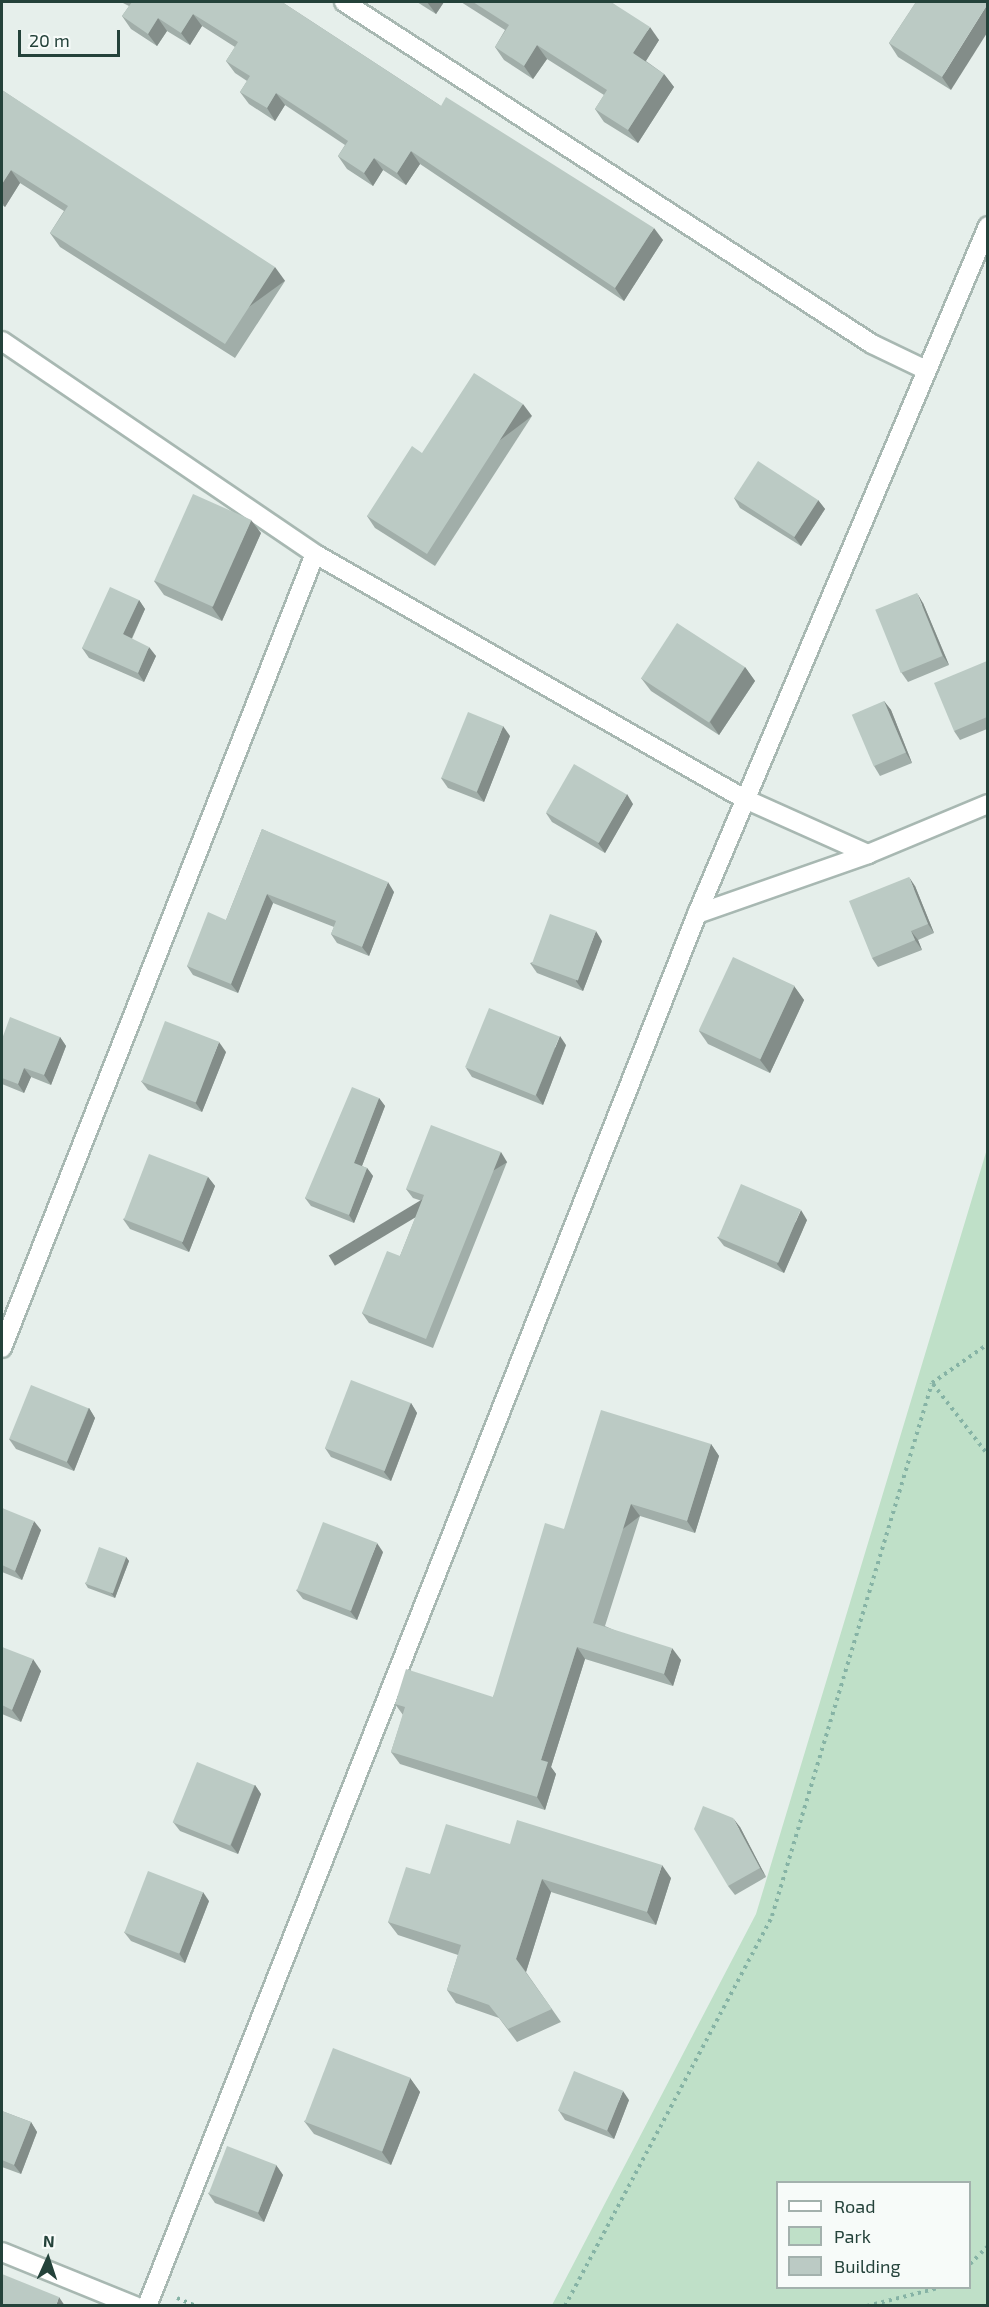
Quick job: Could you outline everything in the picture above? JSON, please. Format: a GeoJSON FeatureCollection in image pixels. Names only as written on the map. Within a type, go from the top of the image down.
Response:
{"type":"FeatureCollection","features":[{"type":"Feature","properties":{"kind":"street"},"geometry":{"type":"LineString","coordinates":[[345,2],[872,344],[926,370]]}},
{"type":"Feature","properties":{"kind":"street"},"geometry":{"type":"LineString","coordinates":[[147,2306],[697,914],[987,226]]}},
{"type":"Feature","properties":{"kind":"street"},"geometry":{"type":"LineString","coordinates":[[2,341],[315,554],[745,799],[868,854]]}},
{"type":"Feature","properties":{"kind":"street"},"geometry":{"type":"LineString","coordinates":[[2,1348],[315,554]]}},
{"type":"Feature","properties":{"kind":"street"},"geometry":{"type":"LineString","coordinates":[[697,914],[868,854],[987,804]]}},
{"type":"Feature","properties":{"kind":"street"},"geometry":{"type":"LineString","coordinates":[[2,2252],[135,2306]]}},
{"type":"Feature","properties":{"kind":"path"},"geometry":{"type":"LineString","coordinates":[[565,2306],[772,1916],[932,1383],[987,1344]]}},
{"type":"Feature","properties":{"kind":"path"},"geometry":{"type":"LineString","coordinates":[[932,1383],[987,1455]]}},
{"type":"Feature","properties":{"kind":"path"},"geometry":{"type":"LineString","coordinates":[[971,2262],[987,2246]]}},
{"type":"Feature","properties":{"kind":"path"},"geometry":{"type":"LineString","coordinates":[[867,2306],[934,2289]]}},
{"type":"Feature","properties":{"kind":"green space"},"geometry":{"type":"Polygon","coordinates":[[[987,1149],[987,2305],[552,2305],[756,1914],[987,1149]]]}},
{"type":"Feature","properties":{"kind":"building"},"geometry":{"type":"Polygon","coordinates":[[[132,2],[282,2],[441,106],[446,97],[654,228],[615,288],[411,151],[397,173],[374,158],[364,173],[338,156],[348,141],[325,125],[276,93],[267,108],[240,92],[250,76],[226,61],[238,42],[193,14],[181,33],[158,18],[148,34],[122,16],[132,2]]]}},
{"type":"Feature","properties":{"kind":"building"},"geometry":{"type":"Polygon","coordinates":[[[473,2],[611,2],[650,27],[633,53],[664,74],[628,130],[595,109],[607,90],[537,45],[524,66],[495,47],[509,25],[473,2]]]}},
{"type":"Feature","properties":{"kind":"building"},"geometry":{"type":"Polygon","coordinates":[[[916,2],[987,2],[942,77],[889,43],[916,2]]]}},
{"type":"Feature","properties":{"kind":"building"},"geometry":{"type":"Polygon","coordinates":[[[2,90],[275,267],[225,344],[50,233],[68,206],[11,170],[2,184],[2,90]]]}},
{"type":"Feature","properties":{"kind":"building"},"geometry":{"type":"Polygon","coordinates":[[[474,373],[523,404],[427,554],[367,516],[412,446],[422,453],[474,373]]]}},
{"type":"Feature","properties":{"kind":"building"},"geometry":{"type":"Polygon","coordinates":[[[758,461],[818,500],[794,537],[734,498],[758,461]]]}},
{"type":"Feature","properties":{"kind":"building"},"geometry":{"type":"Polygon","coordinates":[[[193,494],[251,520],[213,607],[154,581],[193,494]]]}},
{"type":"Feature","properties":{"kind":"building"},"geometry":{"type":"Polygon","coordinates":[[[110,587],[139,600],[123,634],[149,647],[138,673],[82,648],[110,587]]]}},
{"type":"Feature","properties":{"kind":"building"},"geometry":{"type":"Polygon","coordinates":[[[917,593],[942,656],[901,673],[875,610],[917,593]]]}},
{"type":"Feature","properties":{"kind":"building"},"geometry":{"type":"Polygon","coordinates":[[[677,623],[745,667],[709,722],[641,678],[677,623]]]}},
{"type":"Feature","properties":{"kind":"building"},"geometry":{"type":"Polygon","coordinates":[[[987,661],[987,717],[954,731],[934,683],[987,661]]]}},
{"type":"Feature","properties":{"kind":"building"},"geometry":{"type":"Polygon","coordinates":[[[884,701],[906,753],[874,766],[852,715],[884,701]]]}},
{"type":"Feature","properties":{"kind":"building"},"geometry":{"type":"Polygon","coordinates":[[[468,712],[503,726],[477,792],[441,778],[468,712]]]}},
{"type":"Feature","properties":{"kind":"building"},"geometry":{"type":"Polygon","coordinates":[[[574,764],[627,794],[599,843],[546,812],[574,764]]]}},
{"type":"Feature","properties":{"kind":"building"},"geometry":{"type":"Polygon","coordinates":[[[262,829],[388,882],[362,947],[331,934],[336,921],[267,894],[231,984],[187,966],[208,912],[226,920],[262,829]]]}},
{"type":"Feature","properties":{"kind":"building"},"geometry":{"type":"Polygon","coordinates":[[[909,877],[928,924],[911,931],[915,940],[872,958],[849,901],[909,877]]]}},
{"type":"Feature","properties":{"kind":"building"},"geometry":{"type":"Polygon","coordinates":[[[550,914],[596,931],[578,981],[532,964],[550,914]]]}},
{"type":"Feature","properties":{"kind":"building"},"geometry":{"type":"Polygon","coordinates":[[[733,957],[795,986],[760,1059],[699,1030],[733,957]]]}},
{"type":"Feature","properties":{"kind":"building"},"geometry":{"type":"Polygon","coordinates":[[[489,1008],[559,1036],[535,1096],[465,1067],[489,1008]]]}},
{"type":"Feature","properties":{"kind":"building"},"geometry":{"type":"Polygon","coordinates":[[[10,1017],[60,1037],[44,1075],[24,1068],[18,1084],[2,1078],[2,1039],[10,1017]]]}},
{"type":"Feature","properties":{"kind":"building"},"geometry":{"type":"Polygon","coordinates":[[[165,1021],[219,1042],[196,1102],[142,1082],[165,1021]]]}},
{"type":"Feature","properties":{"kind":"building"},"geometry":{"type":"Polygon","coordinates":[[[352,1087],[379,1098],[354,1163],[367,1168],[349,1215],[305,1198],[352,1087]]]}},
{"type":"Feature","properties":{"kind":"building"},"geometry":{"type":"Polygon","coordinates":[[[431,1125],[501,1152],[426,1339],[362,1313],[387,1251],[400,1256],[424,1195],[406,1189],[431,1125]]]}},
{"type":"Feature","properties":{"kind":"building"},"geometry":{"type":"Polygon","coordinates":[[[149,1154],[208,1177],[183,1242],[124,1219],[149,1154]]]}},
{"type":"Feature","properties":{"kind":"building"},"geometry":{"type":"Polygon","coordinates":[[[741,1184],[801,1209],[778,1263],[718,1237],[741,1184]]]}},
{"type":"Feature","properties":{"kind":"building"},"geometry":{"type":"Polygon","coordinates":[[[351,1380],[411,1403],[385,1471],[325,1448],[351,1380]]]}},
{"type":"Feature","properties":{"kind":"building"},"geometry":{"type":"Polygon","coordinates":[[[31,1385],[88,1408],[67,1462],[9,1439],[31,1385]]]}},
{"type":"Feature","properties":{"kind":"building"},"geometry":{"type":"Polygon","coordinates":[[[601,1410],[711,1444],[687,1521],[631,1504],[593,1623],[672,1648],[664,1674],[577,1647],[541,1760],[548,1762],[537,1797],[391,1752],[405,1707],[395,1704],[406,1669],[493,1697],[545,1523],[564,1529],[601,1410]]]}},
{"type":"Feature","properties":{"kind":"building"},"geometry":{"type":"Polygon","coordinates":[[[2,1508],[34,1521],[15,1571],[2,1565],[2,1508]]]}},
{"type":"Feature","properties":{"kind":"building"},"geometry":{"type":"Polygon","coordinates":[[[323,1522],[377,1543],[351,1611],[297,1590],[323,1522]]]}},
{"type":"Feature","properties":{"kind":"building"},"geometry":{"type":"Polygon","coordinates":[[[99,1547],[126,1557],[113,1594],[86,1584],[99,1547]]]}},
{"type":"Feature","properties":{"kind":"building"},"geometry":{"type":"Polygon","coordinates":[[[2,1647],[33,1659],[12,1710],[2,1705],[2,1647]]]}},
{"type":"Feature","properties":{"kind":"building"},"geometry":{"type":"Polygon","coordinates":[[[197,1762],[254,1785],[230,1845],[173,1822],[197,1762]]]}},
{"type":"Feature","properties":{"kind":"building"},"geometry":{"type":"Polygon","coordinates":[[[703,1806],[733,1818],[760,1868],[728,1886],[694,1829],[703,1806]]]}},
{"type":"Feature","properties":{"kind":"building"},"geometry":{"type":"Polygon","coordinates":[[[517,1820],[662,1865],[647,1912],[542,1879],[516,1959],[552,2009],[508,2029],[489,2005],[447,1990],[461,1945],[388,1922],[406,1867],[430,1874],[446,1824],[510,1844],[517,1820]]]}},
{"type":"Feature","properties":{"kind":"building"},"geometry":{"type":"Polygon","coordinates":[[[148,1871],[203,1892],[179,1954],[124,1933],[148,1871]]]}},
{"type":"Feature","properties":{"kind":"building"},"geometry":{"type":"Polygon","coordinates":[[[333,2048],[410,2078],[382,2151],[305,2122],[333,2048]]]}},
{"type":"Feature","properties":{"kind":"building"},"geometry":{"type":"Polygon","coordinates":[[[574,2071],[623,2091],[607,2131],[558,2111],[574,2071]]]}},
{"type":"Feature","properties":{"kind":"building"},"geometry":{"type":"Polygon","coordinates":[[[2,2111],[31,2122],[14,2165],[2,2160],[2,2111]]]}},
{"type":"Feature","properties":{"kind":"building"},"geometry":{"type":"Polygon","coordinates":[[[227,2146],[276,2165],[258,2213],[209,2194],[227,2146]]]}},
{"type":"Feature","properties":{"kind":"building"},"geometry":{"type":"Polygon","coordinates":[[[2,2274],[59,2297],[56,2306],[2,2306],[2,2274]]]}}]}
